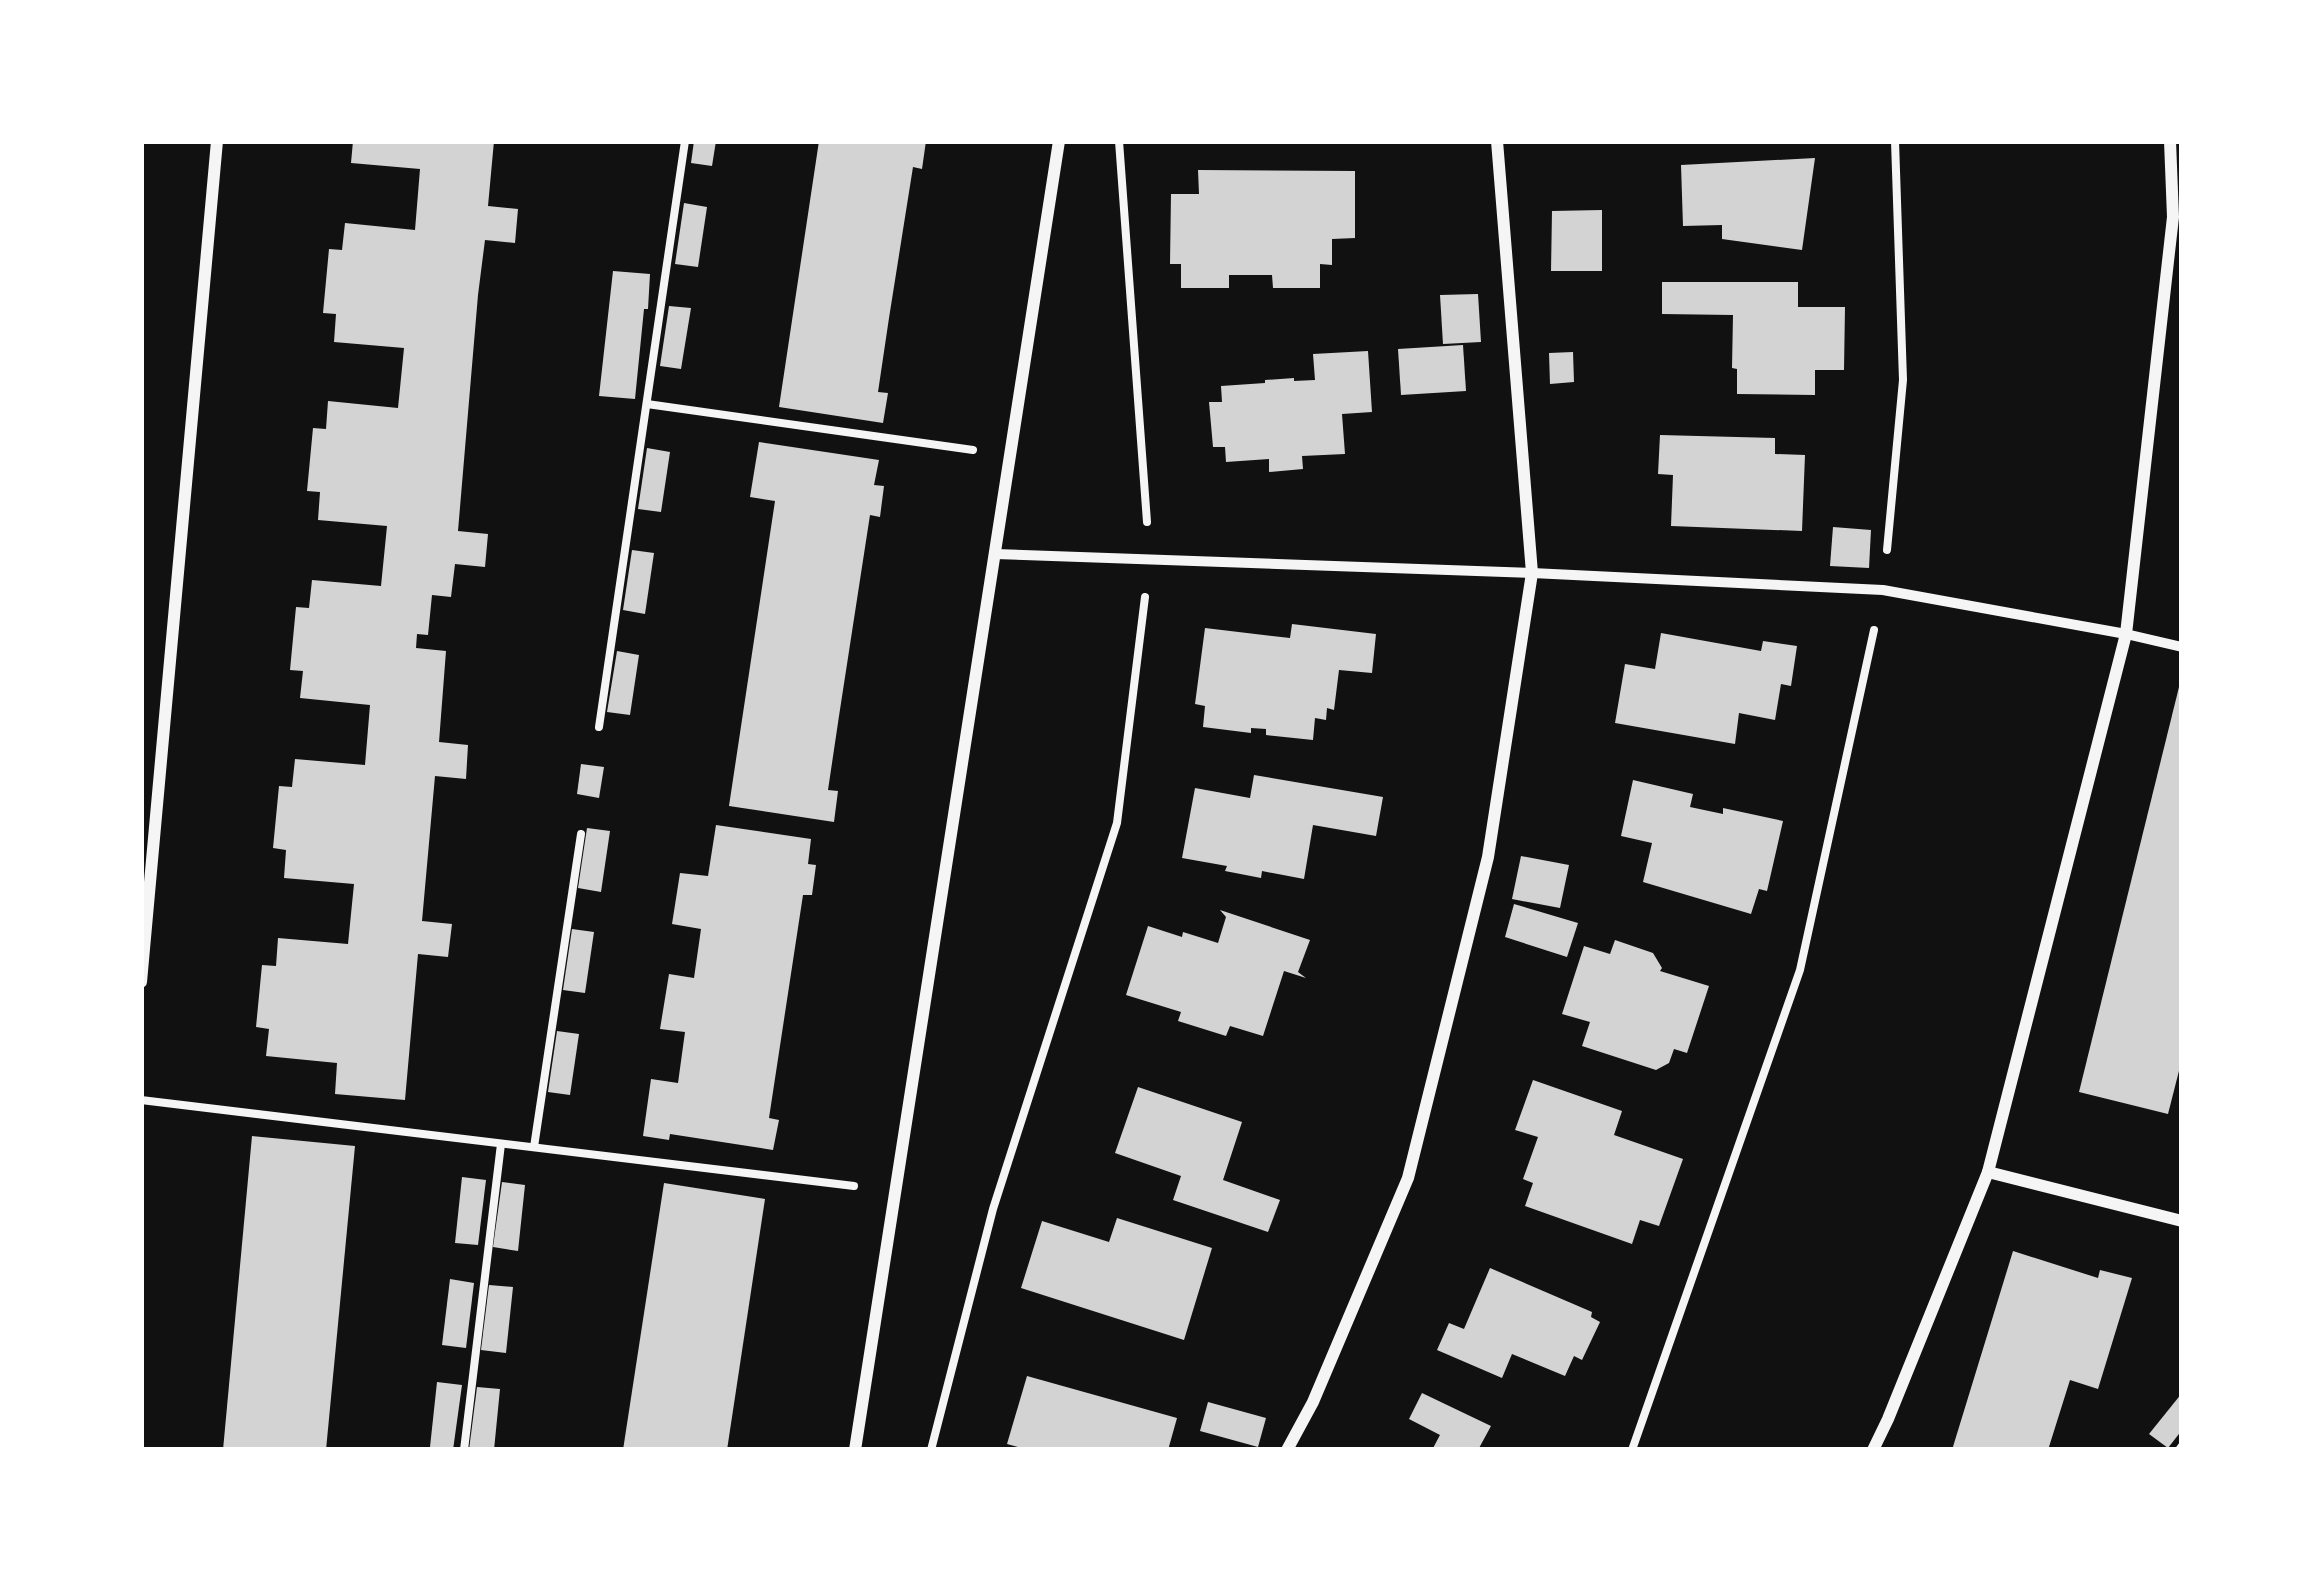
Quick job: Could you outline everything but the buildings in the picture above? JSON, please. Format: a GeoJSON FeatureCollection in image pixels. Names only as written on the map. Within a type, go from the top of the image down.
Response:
{"type":"FeatureCollection","features":[{"type":"Feature","properties":{"kind":"street"},"geometry":{"type":"LineString","coordinates":[[141,982],[217,141]]}},
{"type":"Feature","properties":{"kind":"street"},"geometry":{"type":"LineString","coordinates":[[855,1450],[1059,141]]}},
{"type":"Feature","properties":{"kind":"street"},"geometry":{"type":"LineString","coordinates":[[1287,1450],[1313,1402],[1408,1178],[1487,857],[1532,573],[1497,141]]}},
{"type":"Feature","properties":{"kind":"street"},"geometry":{"type":"LineString","coordinates":[[1873,1450],[1988,1172],[2126,634],[2173,217],[2170,141]]}},
{"type":"Feature","properties":{"kind":"street"},"geometry":{"type":"LineString","coordinates":[[995,554],[1883,590],[2182,647]]}},
{"type":"Feature","properties":{"kind":"street"},"geometry":{"type":"LineString","coordinates":[[1988,1172],[2182,1221]]}},
{"type":"Feature","properties":{"kind":"path"},"geometry":{"type":"LineString","coordinates":[[599,727],[685,141]]}},
{"type":"Feature","properties":{"kind":"path"},"geometry":{"type":"LineString","coordinates":[[931,1450],[994,1209],[1117,823],[1149,560],[1119,141]]}},
{"type":"Feature","properties":{"kind":"path"},"geometry":{"type":"LineString","coordinates":[[1632,1450],[1800,970],[1883,590],[1904,380],[1895,141]]}},
{"type":"Feature","properties":{"kind":"path"},"geometry":{"type":"LineString","coordinates":[[647,404],[1010,456]]}},
{"type":"Feature","properties":{"kind":"path"},"geometry":{"type":"LineString","coordinates":[[534,1147],[581,835]]}},
{"type":"Feature","properties":{"kind":"path"},"geometry":{"type":"LineString","coordinates":[[141,1100],[896,1191]]}},
{"type":"Feature","properties":{"kind":"path"},"geometry":{"type":"LineString","coordinates":[[464,1450],[501,1144]]}}]}
